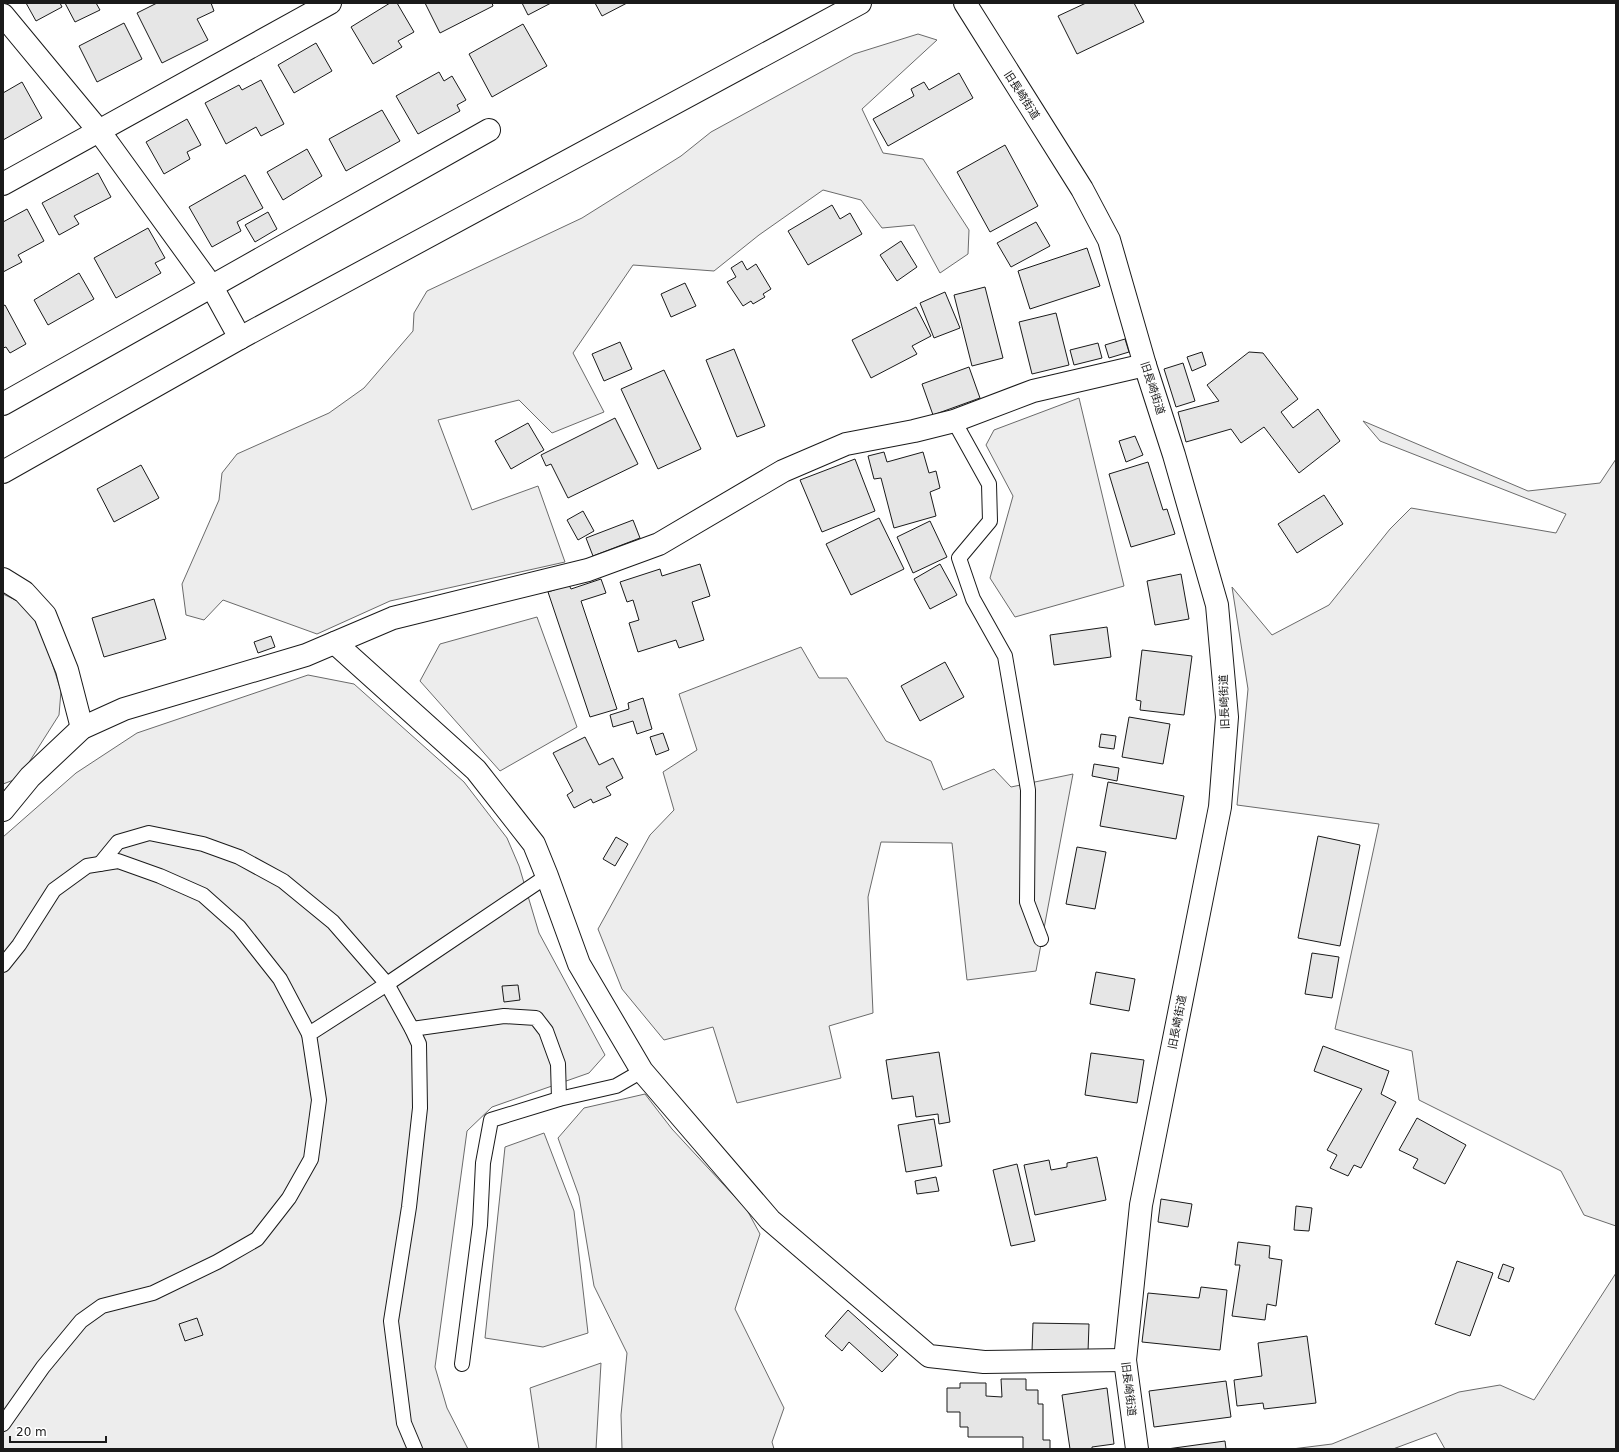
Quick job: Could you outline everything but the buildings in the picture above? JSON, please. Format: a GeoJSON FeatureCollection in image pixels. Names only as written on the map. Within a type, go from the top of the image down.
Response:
{"type":"FeatureCollection","features":[{"type":"Feature","properties":{"kind":"street"},"geometry":{"type":"LineString","coordinates":[[3,184],[330,3]]}},
{"type":"Feature","properties":{"kind":"street"},"geometry":{"type":"LineString","coordinates":[[3,472],[240,338],[860,3]]}},
{"type":"Feature","properties":{"kind":"street","name":"旧長崎街道"},"geometry":{"type":"LineString","coordinates":[[964,3],[1082,189],[1109,240],[1145,365],[1174,455],[1217,605],[1227,717],[1220,807],[1141,1205],[1125,1360],[1137,1449]]}},
{"type":"Feature","properties":{"kind":"street"},"geometry":{"type":"LineString","coordinates":[[3,15],[99,131],[212,287],[240,338]]}},
{"type":"Feature","properties":{"kind":"street"},"geometry":{"type":"LineString","coordinates":[[3,404],[489,130]]}},
{"type":"Feature","properties":{"kind":"street"},"geometry":{"type":"LineString","coordinates":[[3,810],[30,777],[82,728],[124,709],[306,655],[392,618],[588,570],[659,544],[783,471],[846,444],[914,431],[954,421],[1033,391],[1145,365]]}},
{"type":"Feature","properties":{"kind":"street"},"geometry":{"type":"LineString","coordinates":[[3,580],[24,592],[45,615],[67,670],[82,728]]}},
{"type":"Feature","properties":{"kind":"street"},"geometry":{"type":"LineString","coordinates":[[335,643],[476,770],[534,844],[579,964],[642,1071],[770,1220],[929,1356],[984,1362],[1125,1360]]}},
{"type":"Feature","properties":{"kind":"lane"},"geometry":{"type":"LineString","coordinates":[[954,421],[989,484],[990,521],[959,558],[973,599],[1006,656],[1028,790],[1027,902],[1041,939]]}},
{"type":"Feature","properties":{"kind":"lane"},"geometry":{"type":"LineString","coordinates":[[100,864],[118,842],[149,833],[203,844],[238,857],[283,881],[333,922],[387,984],[412,1029],[419,1044],[420,1108],[408,1207],[391,1321],[404,1423],[415,1449]]}},
{"type":"Feature","properties":{"kind":"lane"},"geometry":{"type":"LineString","coordinates":[[3,965],[19,945],[54,890],[87,866],[118,862],[160,876],[202,895],[239,927],[280,979],[309,1034],[319,1100],[311,1159],[289,1198],[257,1239],[217,1262],[153,1293],[102,1306],[81,1321],[43,1367],[3,1424]]}},
{"type":"Feature","properties":{"kind":"lane"},"geometry":{"type":"LineString","coordinates":[[309,1034],[387,984],[547,876]]}},
{"type":"Feature","properties":{"kind":"lane"},"geometry":{"type":"LineString","coordinates":[[412,1029],[504,1016],[536,1018],[546,1031],[558,1064],[559,1099]]}},
{"type":"Feature","properties":{"kind":"lane"},"geometry":{"type":"LineString","coordinates":[[462,1364],[480,1225],[483,1163],[491,1120],[559,1099],[616,1086],[642,1071]]}},
{"type":"Feature","properties":{"kind":"shaded area"},"geometry":{"type":"Polygon","coordinates":[[[918,34],[937,40],[862,109],[883,153],[923,159],[969,230],[968,254],[940,273],[914,225],[882,228],[861,200],[823,190],[759,235],[714,271],[633,265],[573,353],[604,412],[552,433],[519,400],[438,420],[472,510],[538,486],[565,562],[390,601],[317,634],[223,600],[204,620],[186,615],[182,584],[219,500],[222,473],[237,454],[329,413],[364,388],[413,331],[414,313],[427,291],[582,218],[681,156],[711,132],[854,54],[918,34]]]}},
{"type":"Feature","properties":{"kind":"shaded area"},"geometry":{"type":"Polygon","coordinates":[[[1079,398],[1124,586],[1015,617],[990,578],[1013,496],[986,445],[994,430],[1079,398]]]}},
{"type":"Feature","properties":{"kind":"shaded area"},"geometry":{"type":"Polygon","coordinates":[[[1363,421],[1528,491],[1600,483],[1616,459],[1616,1226],[1584,1215],[1561,1171],[1419,1100],[1412,1051],[1335,1029],[1379,824],[1237,805],[1248,689],[1232,587],[1272,635],[1329,605],[1390,529],[1411,508],[1556,533],[1566,514],[1380,441],[1363,421]]]}},
{"type":"Feature","properties":{"kind":"shaded area"},"geometry":{"type":"Polygon","coordinates":[[[3,594],[26,605],[43,635],[61,691],[59,715],[19,778],[3,784],[3,594]]]}},
{"type":"Feature","properties":{"kind":"shaded area"},"geometry":{"type":"Polygon","coordinates":[[[537,617],[577,727],[500,771],[420,681],[440,644],[537,617]]]}},
{"type":"Feature","properties":{"kind":"shaded area"},"geometry":{"type":"Polygon","coordinates":[[[801,647],[819,678],[847,678],[886,741],[931,761],[943,790],[994,769],[1011,787],[1073,774],[1036,971],[967,980],[952,843],[881,842],[868,897],[873,1013],[829,1026],[841,1078],[737,1103],[713,1027],[664,1040],[622,989],[598,929],[650,835],[674,810],[663,772],[697,750],[679,694],[801,647]]]}},
{"type":"Feature","properties":{"kind":"shaded area"},"geometry":{"type":"Polygon","coordinates":[[[308,675],[354,684],[464,782],[507,838],[519,866],[539,933],[605,1055],[589,1073],[492,1107],[467,1131],[435,1367],[447,1408],[468,1449],[3,1449],[3,837],[76,773],[137,733],[308,675]]]}},
{"type":"Feature","properties":{"kind":"shaded area"},"geometry":{"type":"Polygon","coordinates":[[[645,1094],[672,1129],[747,1210],[760,1234],[735,1309],[784,1408],[772,1442],[774,1449],[622,1449],[621,1415],[627,1353],[594,1286],[579,1196],[558,1138],[584,1108],[645,1094]]]}},
{"type":"Feature","properties":{"kind":"shaded area"},"geometry":{"type":"Polygon","coordinates":[[[544,1133],[574,1211],[588,1333],[543,1347],[485,1338],[505,1147],[544,1133]]]}},
{"type":"Feature","properties":{"kind":"shaded area"},"geometry":{"type":"Polygon","coordinates":[[[1616,1273],[1616,1449],[1445,1449],[1436,1433],[1393,1449],[1292,1449],[1332,1444],[1459,1392],[1500,1385],[1534,1400],[1616,1273]]]}},
{"type":"Feature","properties":{"kind":"shaded area"},"geometry":{"type":"Polygon","coordinates":[[[601,1363],[596,1449],[539,1449],[530,1388],[601,1363]]]}}]}
